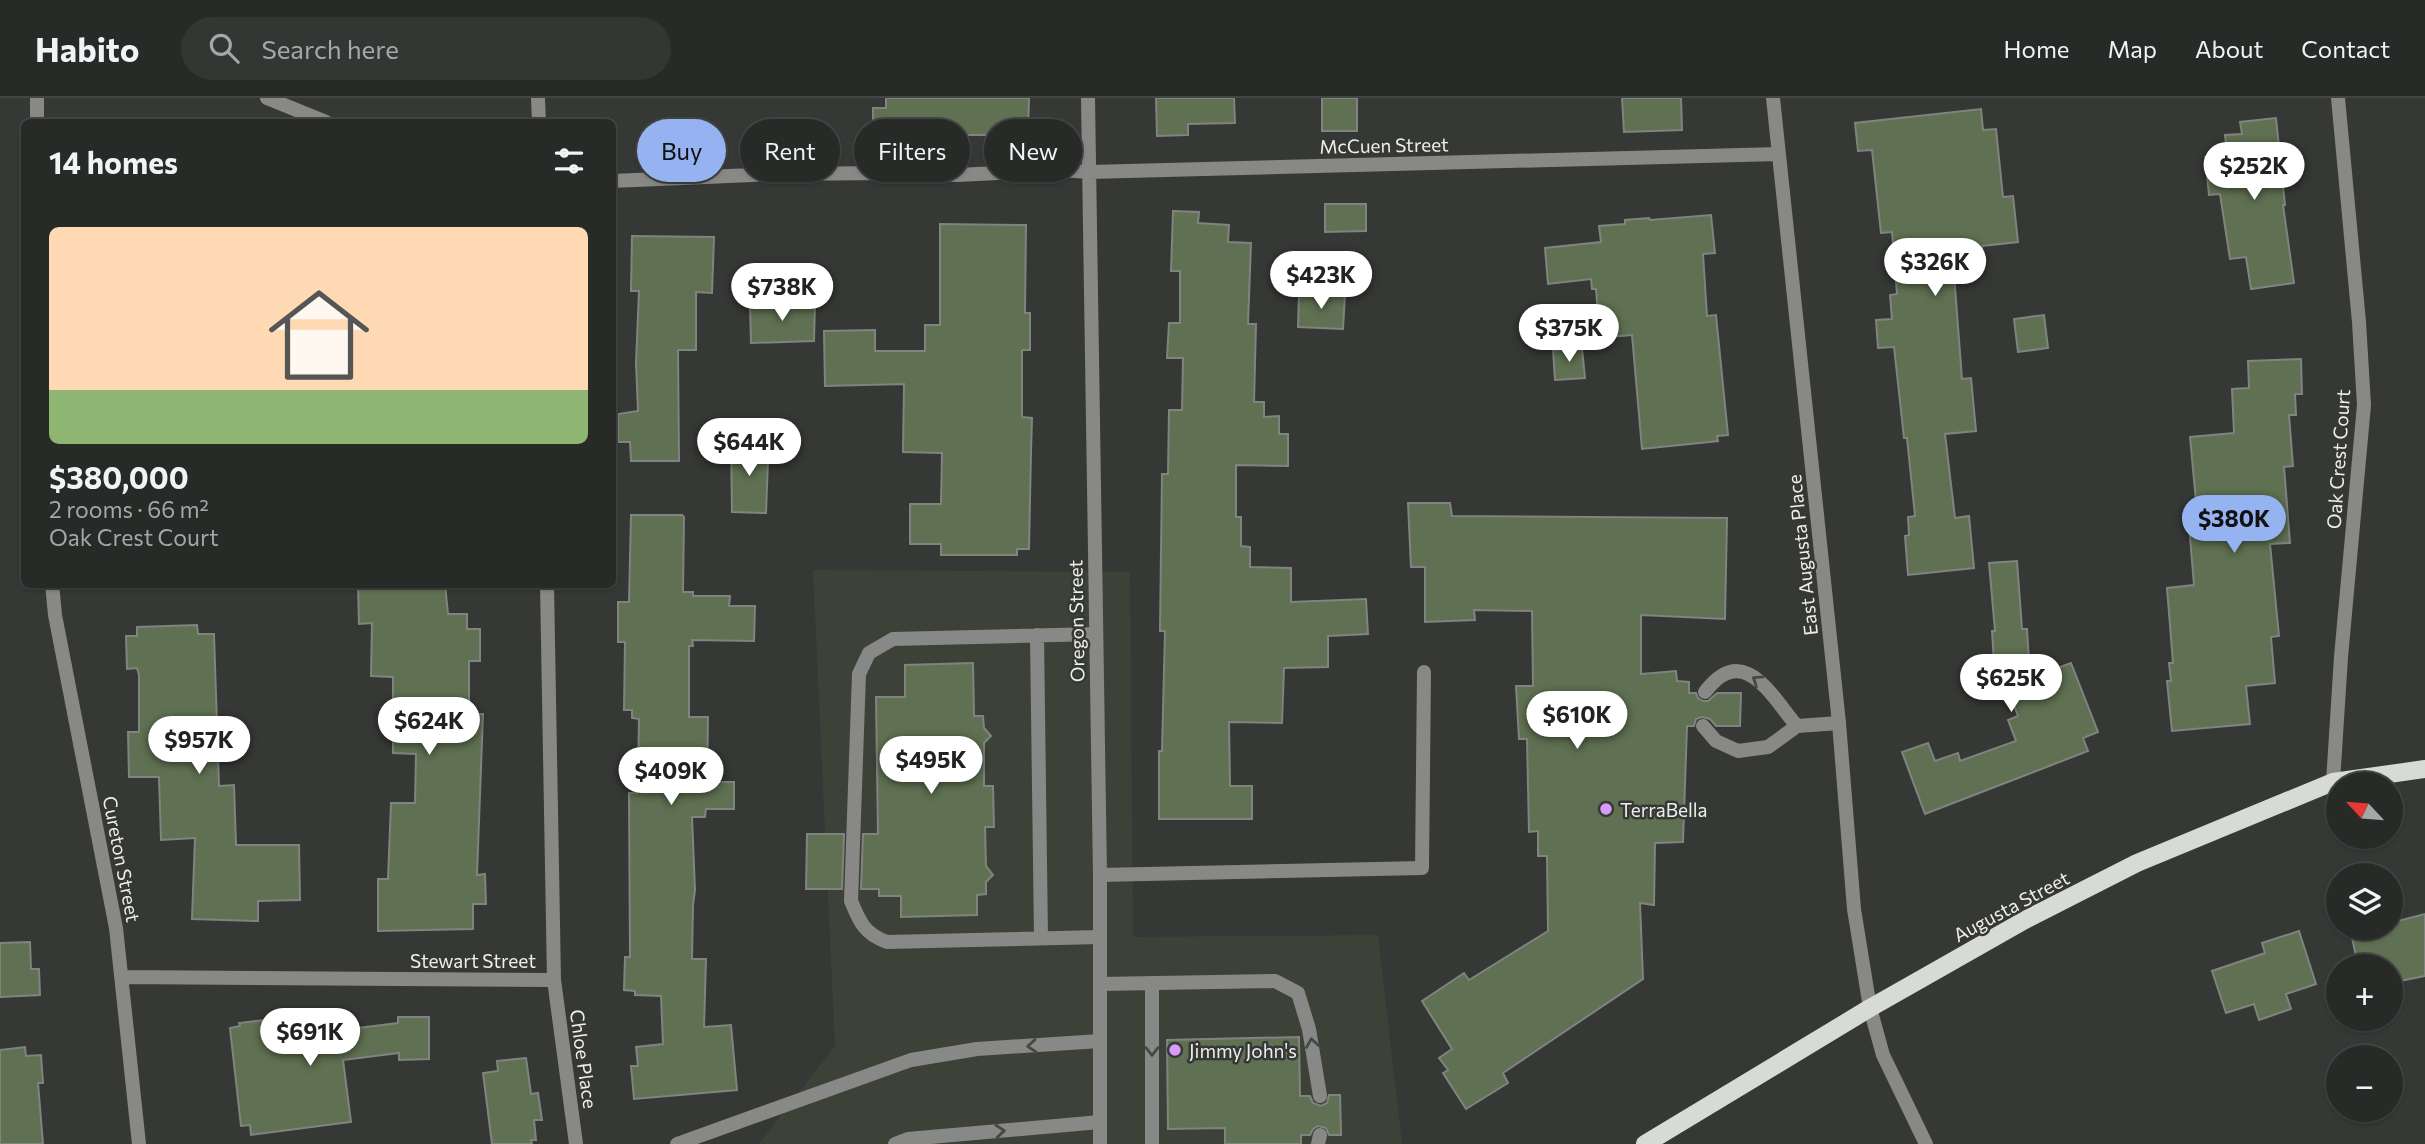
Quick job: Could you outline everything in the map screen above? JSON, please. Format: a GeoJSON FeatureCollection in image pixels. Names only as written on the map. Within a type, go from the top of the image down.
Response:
{"type":"FeatureCollection","features":[{"type":"Feature","properties":{"kind":"main road","name":"Augusta Street"},"geometry":{"type":"LineString","coordinates":[[2403,772],[2425,769]]}},
{"type":"Feature","properties":{"kind":"main road","name":"Augusta Street"},"geometry":{"type":"LineString","coordinates":[[1645,1144],[1870,1008],[2025,920],[2137,863],[2326,785]]}},
{"type":"Feature","properties":{"kind":"street"},"geometry":{"type":"LineString","coordinates":[[37,98],[37,119]]}},
{"type":"Feature","properties":{"kind":"street"},"geometry":{"type":"LineString","coordinates":[[267,98],[319,119]]}},
{"type":"Feature","properties":{"kind":"street"},"geometry":{"type":"LineString","coordinates":[[538,98],[539,119]]}},
{"type":"Feature","properties":{"kind":"street","name":"Oregon Street"},"geometry":{"type":"LineString","coordinates":[[1088,98],[1100,875],[1100,1144]]}},
{"type":"Feature","properties":{"kind":"street","name":"East Augusta Place"},"geometry":{"type":"LineString","coordinates":[[1773,98],[1839,723],[1854,909],[1870,1008],[1885,1060],[1926,1144]]}},
{"type":"Feature","properties":{"kind":"street","name":"Oak Crest Court"},"geometry":{"type":"LineString","coordinates":[[2334,772],[2341,657],[2364,405],[2338,98]]}},
{"type":"Feature","properties":{"kind":"street","name":"McCuen Street"},"geometry":{"type":"LineString","coordinates":[[616,181],[774,174],[957,175],[1061,170],[1089,172],[1779,155]]}},
{"type":"Feature","properties":{"kind":"street","name":"Cureton Street"},"geometry":{"type":"LineString","coordinates":[[52,588],[55,615],[116,928],[139,1144]]}},
{"type":"Feature","properties":{"kind":"street","name":"Stewart Street"},"geometry":{"type":"LineString","coordinates":[[122,977],[554,980],[547,588]]}},
{"type":"Feature","properties":{"kind":"street"},"geometry":{"type":"LineString","coordinates":[[1096,634],[893,639],[869,653],[859,674],[851,901],[859,920],[871,936],[887,942],[1100,937]]}},
{"type":"Feature","properties":{"kind":"street"},"geometry":{"type":"LineString","coordinates":[[1037,635],[1041,938]]}},
{"type":"Feature","properties":{"kind":"street"},"geometry":{"type":"LineString","coordinates":[[1705,692],[1717,677],[1738,670],[1755,676],[1797,726]]}},
{"type":"Feature","properties":{"kind":"street"},"geometry":{"type":"LineString","coordinates":[[1100,875],[1422,868],[1424,672]]}},
{"type":"Feature","properties":{"kind":"street"},"geometry":{"type":"LineString","coordinates":[[1703,726],[1716,741],[1738,751],[1768,747],[1797,726],[1839,723]]}},
{"type":"Feature","properties":{"kind":"street","name":"Chloe Place"},"geometry":{"type":"LineString","coordinates":[[554,980],[576,1144]]}},
{"type":"Feature","properties":{"kind":"street"},"geometry":{"type":"LineString","coordinates":[[1100,984],[1275,981],[1298,993],[1310,1029],[1320,1096]]}},
{"type":"Feature","properties":{"kind":"street"},"geometry":{"type":"LineString","coordinates":[[1152,983],[1153,1144]]}},
{"type":"Feature","properties":{"kind":"street"},"geometry":{"type":"LineString","coordinates":[[677,1144],[911,1060],[977,1049],[1100,1041]]}},
{"type":"Feature","properties":{"kind":"street"},"geometry":{"type":"LineString","coordinates":[[901,1141],[1100,1122]]}},
{"type":"Feature","properties":{"kind":"shaded area"},"geometry":{"type":"Polygon","coordinates":[[[813,570],[1130,572],[1133,937],[1378,935],[1402,1144],[759,1144],[835,1046],[813,570]]]}},
{"type":"Feature","properties":{"kind":"building"},"geometry":{"type":"Polygon","coordinates":[[[886,98],[1029,98],[1028,119],[984,119],[984,135],[970,135],[970,119],[873,119],[873,108],[886,108],[886,98]]]}},
{"type":"Feature","properties":{"kind":"building"},"geometry":{"type":"Polygon","coordinates":[[[1156,98],[1234,98],[1235,123],[1188,124],[1188,135],[1157,136],[1156,98]]]}},
{"type":"Feature","properties":{"kind":"building"},"geometry":{"type":"Polygon","coordinates":[[[1322,98],[1357,98],[1357,131],[1322,131],[1322,98]]]}},
{"type":"Feature","properties":{"kind":"building"},"geometry":{"type":"Polygon","coordinates":[[[1622,98],[1681,98],[1682,130],[1624,132],[1622,98]]]}},
{"type":"Feature","properties":{"kind":"building"},"geometry":{"type":"Polygon","coordinates":[[[1981,109],[1983,130],[1996,129],[2003,197],[2013,196],[2018,242],[1982,246],[1983,257],[1953,261],[1962,379],[1971,378],[1976,431],[1945,434],[1955,518],[1969,516],[1974,568],[1908,575],[1905,536],[1909,535],[1908,517],[1915,516],[1907,438],[1904,438],[1894,347],[1878,348],[1876,320],[1892,319],[1890,295],[1897,294],[1892,232],[1881,233],[1872,150],[1858,151],[1855,123],[1981,109]]]}},
{"type":"Feature","properties":{"kind":"building"},"geometry":{"type":"Polygon","coordinates":[[[2276,118],[2283,205],[2294,283],[2251,289],[2246,257],[2230,259],[2220,194],[2209,195],[2205,157],[2227,154],[2225,135],[2242,134],[2240,122],[2276,118]]]}},
{"type":"Feature","properties":{"kind":"building"},"geometry":{"type":"Polygon","coordinates":[[[1325,204],[1366,204],[1366,231],[1325,232],[1325,204]]]}},
{"type":"Feature","properties":{"kind":"building"},"geometry":{"type":"Polygon","coordinates":[[[1173,211],[1199,212],[1198,223],[1229,225],[1228,242],[1251,243],[1248,324],[1256,324],[1254,402],[1264,402],[1264,417],[1279,416],[1279,434],[1288,434],[1288,466],[1236,465],[1236,517],[1241,517],[1241,546],[1250,547],[1250,567],[1291,568],[1291,602],[1366,599],[1368,634],[1328,636],[1328,667],[1284,668],[1282,723],[1229,722],[1230,786],[1252,786],[1252,819],[1159,819],[1159,751],[1162,751],[1165,631],[1160,631],[1162,474],[1168,474],[1169,410],[1182,410],[1183,358],[1167,358],[1169,323],[1180,323],[1180,271],[1171,271],[1173,211]]]}},
{"type":"Feature","properties":{"kind":"building"},"geometry":{"type":"Polygon","coordinates":[[[1711,215],[1715,253],[1703,254],[1707,316],[1716,315],[1728,435],[1717,436],[1718,441],[1642,449],[1632,335],[1600,338],[1596,289],[1592,289],[1591,279],[1548,284],[1545,248],[1601,242],[1599,226],[1625,224],[1625,220],[1711,215]]]}},
{"type":"Feature","properties":{"kind":"building"},"geometry":{"type":"Polygon","coordinates":[[[940,224],[1026,225],[1025,313],[1030,313],[1030,350],[1022,350],[1022,417],[1032,418],[1029,549],[1017,549],[1017,555],[941,555],[941,544],[910,544],[910,504],[941,504],[942,453],[903,452],[904,384],[825,386],[824,331],[875,330],[875,351],[925,351],[925,325],[940,325],[940,224]]]}},
{"type":"Feature","properties":{"kind":"building"},"geometry":{"type":"Polygon","coordinates":[[[632,236],[714,237],[712,293],[696,292],[696,350],[678,350],[679,461],[631,461],[630,442],[618,442],[618,414],[638,411],[636,363],[639,291],[631,291],[632,236]]]}},
{"type":"Feature","properties":{"kind":"building"},"geometry":{"type":"Polygon","coordinates":[[[1299,293],[1345,295],[1343,329],[1298,327],[1299,293]]]}},
{"type":"Feature","properties":{"kind":"building"},"geometry":{"type":"Polygon","coordinates":[[[815,303],[814,341],[751,343],[750,305],[815,303]]]}},
{"type":"Feature","properties":{"kind":"building"},"geometry":{"type":"Polygon","coordinates":[[[2044,315],[2048,348],[2018,352],[2014,319],[2044,315]]]}},
{"type":"Feature","properties":{"kind":"building"},"geometry":{"type":"Polygon","coordinates":[[[1582,348],[1585,378],[1555,380],[1553,350],[1582,348]]]}},
{"type":"Feature","properties":{"kind":"building"},"geometry":{"type":"Polygon","coordinates":[[[2301,359],[2302,394],[2295,394],[2296,415],[2289,415],[2293,466],[2284,467],[2290,543],[2270,544],[2279,636],[2271,637],[2275,683],[2246,686],[2250,724],[2172,731],[2167,681],[2171,681],[2169,663],[2173,663],[2167,588],[2194,585],[2188,513],[2197,512],[2190,437],[2234,433],[2232,389],[2249,388],[2248,361],[2301,359]]]}},
{"type":"Feature","properties":{"kind":"building"},"geometry":{"type":"Polygon","coordinates":[[[760,440],[760,460],[768,460],[766,513],[732,512],[731,441],[760,440]]]}},
{"type":"Feature","properties":{"kind":"building","name":"TerraBella"},"geometry":{"type":"Polygon","coordinates":[[[1408,503],[1450,503],[1452,516],[1727,518],[1725,619],[1641,615],[1641,674],[1676,671],[1677,681],[1689,682],[1689,693],[1696,693],[1703,701],[1708,701],[1717,693],[1741,693],[1740,726],[1716,726],[1710,719],[1702,717],[1696,719],[1694,726],[1687,726],[1683,842],[1655,843],[1654,905],[1640,903],[1643,979],[1503,1073],[1508,1083],[1466,1109],[1443,1073],[1448,1070],[1439,1058],[1452,1049],[1422,1001],[1464,973],[1469,980],[1548,931],[1547,856],[1538,856],[1538,831],[1529,832],[1527,739],[1519,739],[1516,686],[1533,686],[1532,611],[1474,610],[1475,620],[1425,622],[1425,567],[1411,567],[1408,503]]]}},
{"type":"Feature","properties":{"kind":"building"},"geometry":{"type":"Polygon","coordinates":[[[631,515],[684,517],[683,592],[693,592],[693,596],[730,596],[729,606],[755,606],[754,641],[692,640],[693,646],[689,646],[689,717],[708,717],[707,782],[734,782],[734,809],[706,809],[705,817],[692,817],[695,890],[692,959],[706,959],[704,1027],[731,1025],[737,1090],[634,1099],[631,1066],[638,1066],[636,1047],[663,1044],[661,996],[635,995],[635,991],[624,990],[625,957],[630,957],[629,793],[637,793],[639,719],[632,718],[632,710],[624,710],[625,642],[618,642],[618,602],[629,602],[631,515]]]}},
{"type":"Feature","properties":{"kind":"building"},"geometry":{"type":"Polygon","coordinates":[[[2017,561],[2022,629],[2027,629],[2030,678],[2071,663],[2098,732],[2083,738],[2088,751],[1925,814],[1902,752],[1928,743],[1935,761],[1958,753],[1960,761],[2016,741],[2008,720],[2018,716],[1998,663],[1994,663],[1992,631],[1995,631],[1989,563],[2017,561]]]}},
{"type":"Feature","properties":{"kind":"building"},"geometry":{"type":"Polygon","coordinates":[[[358,588],[445,588],[448,614],[467,614],[467,629],[480,629],[480,661],[469,661],[469,714],[483,714],[477,875],[485,874],[486,904],[473,904],[473,929],[378,931],[378,879],[388,879],[391,803],[415,803],[416,754],[393,753],[393,677],[371,676],[372,623],[359,624],[358,588]]]}},
{"type":"Feature","properties":{"kind":"building"},"geometry":{"type":"Polygon","coordinates":[[[197,625],[198,634],[214,634],[219,786],[234,785],[236,845],[299,845],[300,900],[258,901],[258,921],[192,919],[195,838],[161,840],[159,777],[129,777],[128,732],[139,732],[139,675],[137,668],[127,669],[126,636],[137,636],[137,627],[197,625]]]}},
{"type":"Feature","properties":{"kind":"building"},"geometry":{"type":"Polygon","coordinates":[[[973,663],[974,716],[983,716],[984,728],[991,736],[984,743],[984,786],[993,786],[994,827],[985,827],[986,866],[993,875],[986,882],[986,894],[977,895],[977,915],[901,917],[901,896],[879,896],[879,889],[861,889],[863,834],[878,834],[876,697],[905,697],[905,665],[973,663]]]}},
{"type":"Feature","properties":{"kind":"building"},"geometry":{"type":"Polygon","coordinates":[[[807,834],[844,834],[842,889],[806,889],[807,834]]]}},
{"type":"Feature","properties":{"kind":"building"},"geometry":{"type":"Polygon","coordinates":[[[2425,914],[2425,976],[2403,980],[2403,954],[2355,954],[2353,940],[2403,940],[2403,920],[2425,914]]]}},
{"type":"Feature","properties":{"kind":"building"},"geometry":{"type":"Polygon","coordinates":[[[2299,931],[2316,984],[2286,994],[2291,1009],[2259,1020],[2254,1004],[2226,1013],[2212,971],[2265,953],[2262,943],[2299,931]]]}},
{"type":"Feature","properties":{"kind":"building"},"geometry":{"type":"Polygon","coordinates":[[[30,942],[31,969],[39,969],[40,995],[0,997],[0,943],[30,942]]]}},
{"type":"Feature","properties":{"kind":"building"},"geometry":{"type":"Polygon","coordinates":[[[306,1015],[307,1025],[324,1023],[326,1032],[398,1023],[398,1017],[429,1017],[429,1059],[399,1060],[399,1053],[343,1060],[351,1122],[251,1135],[250,1125],[241,1126],[230,1028],[240,1026],[239,1023],[306,1015]]]}},
{"type":"Feature","properties":{"kind":"building"},"geometry":{"type":"Polygon","coordinates":[[[1299,1037],[1300,1096],[1310,1096],[1313,1103],[1321,1106],[1327,1103],[1329,1095],[1340,1095],[1341,1135],[1329,1135],[1326,1128],[1318,1126],[1310,1135],[1301,1135],[1301,1144],[1225,1144],[1225,1128],[1168,1129],[1167,1040],[1299,1037]]]}},
{"type":"Feature","properties":{"kind":"building"},"geometry":{"type":"Polygon","coordinates":[[[25,1047],[26,1056],[41,1055],[43,1083],[38,1083],[43,1144],[0,1144],[0,1050],[25,1047]]]}},
{"type":"Feature","properties":{"kind":"building"},"geometry":{"type":"Polygon","coordinates":[[[526,1058],[531,1094],[538,1093],[542,1120],[534,1120],[536,1140],[531,1140],[532,1144],[492,1144],[483,1073],[498,1071],[497,1061],[526,1058]]]}},
{"type":"Feature","properties":{"kind":"place","name":"TerraBella"},"geometry":{"type":"Point","coordinates":[1606,809]}},
{"type":"Feature","properties":{"kind":"place","name":"Jimmy John's"},"geometry":{"type":"Point","coordinates":[1175,1050]}}]}
